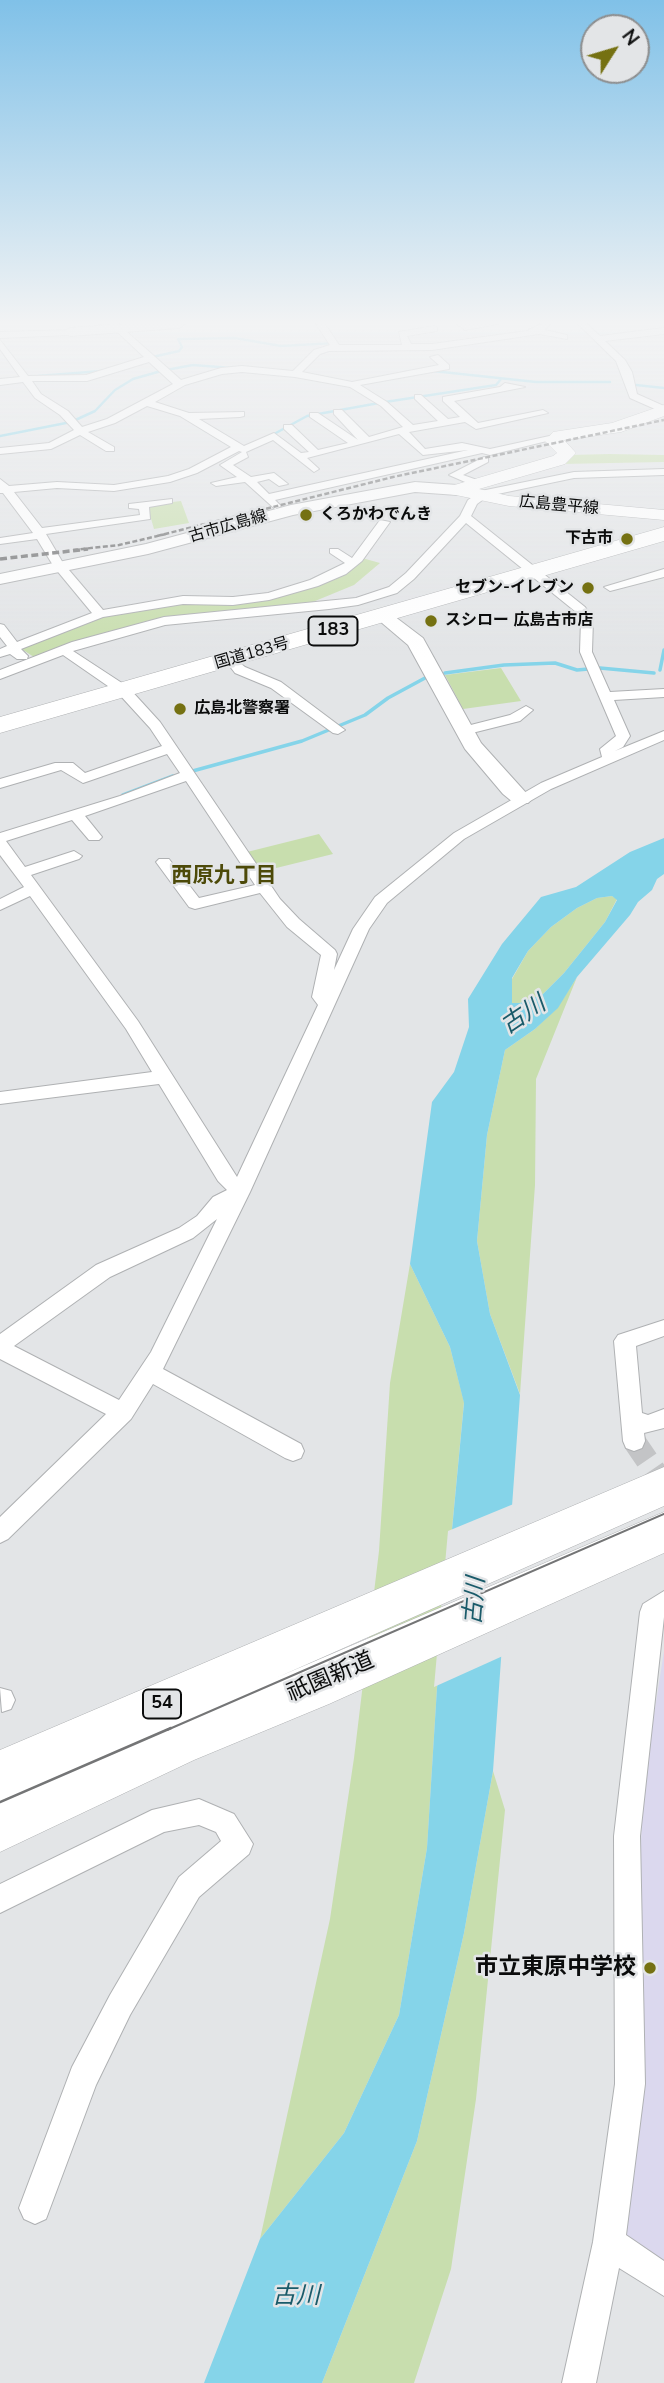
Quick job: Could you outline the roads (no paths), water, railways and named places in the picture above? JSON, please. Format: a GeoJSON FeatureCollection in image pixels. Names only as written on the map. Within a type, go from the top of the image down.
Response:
{"type":"FeatureCollection","features":[{"type":"Feature","properties":{"kind":"highway","name":"国道183号"},"geometry":{"type":"LineString","coordinates":[[0,725],[384,617],[519,562],[663,529]]}},
{"type":"Feature","properties":{"kind":"highway","name":"祇園新道"},"geometry":{"type":"LineString","coordinates":[[0,1775],[664,1486]]}},
{"type":"Feature","properties":{"kind":"highway","name":"祇園新道"},"geometry":{"type":"LineString","coordinates":[[0,1826],[177,1742],[312,1687],[664,1532]]}},
{"type":"Feature","properties":{"kind":"main road"},"geometry":{"type":"LineString","coordinates":[[554,438],[571,435]]}},
{"type":"Feature","properties":{"kind":"main road","name":"広島豊平線"},"geometry":{"type":"LineString","coordinates":[[477,490],[565,457],[567,453],[553,441],[554,438]]}},
{"type":"Feature","properties":{"kind":"main road","name":"古市広島線"},"geometry":{"type":"LineString","coordinates":[[0,579],[148,549],[283,512],[415,487],[457,490]]}},
{"type":"Feature","properties":{"kind":"main road","name":"広島豊平線"},"geometry":{"type":"LineString","coordinates":[[457,490],[477,490],[663,529]]}},
{"type":"Feature","properties":{"kind":"main road"},"geometry":{"type":"LineString","coordinates":[[384,617],[416,642],[464,731],[480,754],[521,799]]}},
{"type":"Feature","properties":{"kind":"street"},"geometry":{"type":"LineString","coordinates":[[0,451],[42,449],[71,435]]}},
{"type":"Feature","properties":{"kind":"street"},"geometry":{"type":"LineString","coordinates":[[87,435],[110,449]]}},
{"type":"Feature","properties":{"kind":"street"},"geometry":{"type":"LineString","coordinates":[[219,435],[247,453],[225,465],[248,480],[283,512]]}},
{"type":"Feature","properties":{"kind":"street"},"geometry":{"type":"LineString","coordinates":[[297,435],[317,454]]}},
{"type":"Feature","properties":{"kind":"street"},"geometry":{"type":"LineString","coordinates":[[349,435],[362,443]]}},
{"type":"Feature","properties":{"kind":"street"},"geometry":{"type":"LineString","coordinates":[[356,435],[362,443]]}},
{"type":"Feature","properties":{"kind":"street"},"geometry":{"type":"LineString","coordinates":[[299,457],[362,443],[381,435]]}},
{"type":"Feature","properties":{"kind":"street"},"geometry":{"type":"LineString","coordinates":[[406,435],[424,452],[462,446],[481,456]]}},
{"type":"Feature","properties":{"kind":"street"},"geometry":{"type":"LineString","coordinates":[[2,486],[114,488],[170,479],[274,436],[314,470]]}},
{"type":"Feature","properties":{"kind":"street"},"geometry":{"type":"LineString","coordinates":[[267,498],[481,456],[554,438]]}},
{"type":"Feature","properties":{"kind":"street"},"geometry":{"type":"LineString","coordinates":[[481,456],[454,475],[477,490],[569,475],[664,472]]}},
{"type":"Feature","properties":{"kind":"street"},"geometry":{"type":"LineString","coordinates":[[216,483],[270,475],[283,484]]}},
{"type":"Feature","properties":{"kind":"street"},"geometry":{"type":"LineString","coordinates":[[2,486],[18,504],[50,554],[100,614]]}},
{"type":"Feature","properties":{"kind":"street"},"geometry":{"type":"LineString","coordinates":[[0,676],[64,650],[164,621],[358,601],[393,590],[410,576],[465,517],[477,490]]}},
{"type":"Feature","properties":{"kind":"street"},"geometry":{"type":"LineString","coordinates":[[121,507],[168,501]]}},
{"type":"Feature","properties":{"kind":"street"},"geometry":{"type":"LineString","coordinates":[[0,507],[18,504]]}},
{"type":"Feature","properties":{"kind":"street"},"geometry":{"type":"LineString","coordinates":[[0,541],[146,517],[143,504]]}},
{"type":"Feature","properties":{"kind":"street"},"geometry":{"type":"LineString","coordinates":[[465,517],[582,610],[587,618],[585,645],[623,736],[618,744],[607,749],[609,757]]}},
{"type":"Feature","properties":{"kind":"street"},"geometry":{"type":"LineString","coordinates":[[0,653],[100,614],[183,600],[233,601],[269,596],[314,583],[342,571],[354,562],[384,522]]}},
{"type":"Feature","properties":{"kind":"street"},"geometry":{"type":"LineString","coordinates":[[334,551],[343,559],[354,562]]}},
{"type":"Feature","properties":{"kind":"street"},"geometry":{"type":"LineString","coordinates":[[624,601],[610,587],[664,573]]}},
{"type":"Feature","properties":{"kind":"street"},"geometry":{"type":"LineString","coordinates":[[358,601],[373,613],[384,617]]}},
{"type":"Feature","properties":{"kind":"street"},"geometry":{"type":"LineString","coordinates":[[0,628],[15,648],[14,651],[33,663]]}},
{"type":"Feature","properties":{"kind":"street"},"geometry":{"type":"LineString","coordinates":[[64,650],[123,690],[155,725],[227,836],[264,887],[293,923],[328,954],[320,998],[327,1005]]}},
{"type":"Feature","properties":{"kind":"street"},"geometry":{"type":"LineString","coordinates":[[231,660],[240,670],[276,685],[335,728]]}},
{"type":"Feature","properties":{"kind":"street"},"geometry":{"type":"LineString","coordinates":[[607,696],[664,693]]}},
{"type":"Feature","properties":{"kind":"street"},"geometry":{"type":"LineString","coordinates":[[464,731],[515,718],[526,710]]}},
{"type":"Feature","properties":{"kind":"street"},"geometry":{"type":"LineString","coordinates":[[0,1532],[123,1412],[150,1372],[240,1192],[361,929],[381,900],[459,836],[521,799],[664,734]]}},
{"type":"Feature","properties":{"kind":"street"},"geometry":{"type":"LineString","coordinates":[[0,783],[60,766],[68,766],[83,779],[171,748]]}},
{"type":"Feature","properties":{"kind":"street"},"geometry":{"type":"LineString","coordinates":[[0,838],[76,815],[187,772]]}},
{"type":"Feature","properties":{"kind":"street"},"geometry":{"type":"LineString","coordinates":[[76,815],[93,836]]}},
{"type":"Feature","properties":{"kind":"street"},"geometry":{"type":"LineString","coordinates":[[0,844],[132,1024],[225,1176],[240,1192]]}},
{"type":"Feature","properties":{"kind":"street"},"geometry":{"type":"LineString","coordinates":[[21,873],[74,856]]}},
{"type":"Feature","properties":{"kind":"street"},"geometry":{"type":"LineString","coordinates":[[164,862],[195,904],[264,887]]}},
{"type":"Feature","properties":{"kind":"street"},"geometry":{"type":"LineString","coordinates":[[0,905],[33,890]]}},
{"type":"Feature","properties":{"kind":"street"},"geometry":{"type":"LineString","coordinates":[[0,1098],[164,1077]]}},
{"type":"Feature","properties":{"kind":"street"},"geometry":{"type":"LineString","coordinates":[[123,1412],[0,1348],[13,1334],[103,1271],[186,1233],[204,1221],[220,1202],[240,1192]]}},
{"type":"Feature","properties":{"kind":"street"},"geometry":{"type":"LineString","coordinates":[[664,1328],[625,1341],[633,1431],[664,1418]]}},
{"type":"Feature","properties":{"kind":"street"},"geometry":{"type":"LineString","coordinates":[[150,1372],[293,1451]]}},
{"type":"Feature","properties":{"kind":"street"},"geometry":{"type":"LineString","coordinates":[[579,2383],[609,2242],[630,2084],[627,1836],[652,1612],[664,1602]]}},
{"type":"Feature","properties":{"kind":"street"},"geometry":{"type":"LineString","coordinates":[[0,1899],[162,1819],[198,1812],[225,1823],[239,1844],[188,1887],[120,2005],[83,2077],[35,2208]]}},
{"type":"Feature","properties":{"kind":"street"},"geometry":{"type":"LineString","coordinates":[[609,2242],[664,2280]]}},
{"type":"Feature","properties":{"kind":"water","name":"古川"},"geometry":{"type":"Polygon","coordinates":[[[664,838],[664,874],[657,879],[652,890],[638,902],[577,977],[558,1008],[535,1029],[505,1050],[487,1135],[477,1241],[490,1314],[520,1395],[493,1771],[464,1933],[417,2141],[322,2383],[204,2383],[260,2239],[344,2133],[399,2015],[427,1848],[437,1688],[464,1403],[450,1347],[410,1264],[432,1102],[454,1072],[469,1027],[468,999],[502,944],[541,897],[576,887],[630,852],[664,838]],[[612,896],[597,898],[577,908],[551,927],[528,951],[512,978],[512,1003],[520,1003],[543,994],[564,973],[605,922],[617,900],[612,896]]]}},
{"type":"Feature","properties":{"kind":"waterway"},"geometry":{"type":"LineString","coordinates":[[0,436],[4,435]]}},
{"type":"Feature","properties":{"kind":"waterway"},"geometry":{"type":"LineString","coordinates":[[660,670],[664,650]]}},
{"type":"Feature","properties":{"kind":"waterway"},"geometry":{"type":"LineString","coordinates":[[445,673],[504,665],[555,663],[577,670],[600,668],[654,673]]}},
{"type":"Feature","properties":{"kind":"waterway"},"geometry":{"type":"LineString","coordinates":[[189,772],[302,741],[365,715],[388,698],[425,678]]}},
{"type":"Feature","properties":{"kind":"waterway"},"geometry":{"type":"LineString","coordinates":[[123,795],[173,776]]}},
{"type":"Feature","properties":{"kind":"tunnel"},"geometry":{"type":"LineString","coordinates":[[634,1441],[664,1485]]}},
{"type":"Feature","properties":{"kind":"tram line"},"geometry":{"type":"LineString","coordinates":[[167,1730],[664,1514]]}},
{"type":"Feature","properties":{"kind":"tram line"},"geometry":{"type":"LineString","coordinates":[[0,1802],[171,1728]]}},
{"type":"Feature","properties":{"kind":"railway"},"geometry":{"type":"LineString","coordinates":[[157,536],[393,477],[592,435]]}},
{"type":"Feature","properties":{"kind":"railway"},"geometry":{"type":"LineString","coordinates":[[73,550],[119,545],[166,534]]}},
{"type":"Feature","properties":{"kind":"railway"},"geometry":{"type":"LineString","coordinates":[[0,559],[88,549]]}},
{"type":"Feature","properties":{"kind":"place","name":"くろかわでんき"},"geometry":{"type":"Point","coordinates":[306,515]}},
{"type":"Feature","properties":{"kind":"place","name":"下古市"},"geometry":{"type":"Point","coordinates":[627,539]}},
{"type":"Feature","properties":{"kind":"place","name":"セブン-イレブン"},"geometry":{"type":"Point","coordinates":[588,588]}},
{"type":"Feature","properties":{"kind":"place","name":"スシロー 広島古市店"},"geometry":{"type":"Point","coordinates":[431,621]}},
{"type":"Feature","properties":{"kind":"place","name":"広島北警察署"},"geometry":{"type":"Point","coordinates":[180,709]}},
{"type":"Feature","properties":{"kind":"place","name":"市立東原中学校"},"geometry":{"type":"Point","coordinates":[650,1968]}},
{"type":"Feature","properties":{"kind":"district","name":"西原九丁目"},"geometry":{"type":"Point","coordinates":[224,877]}}]}
